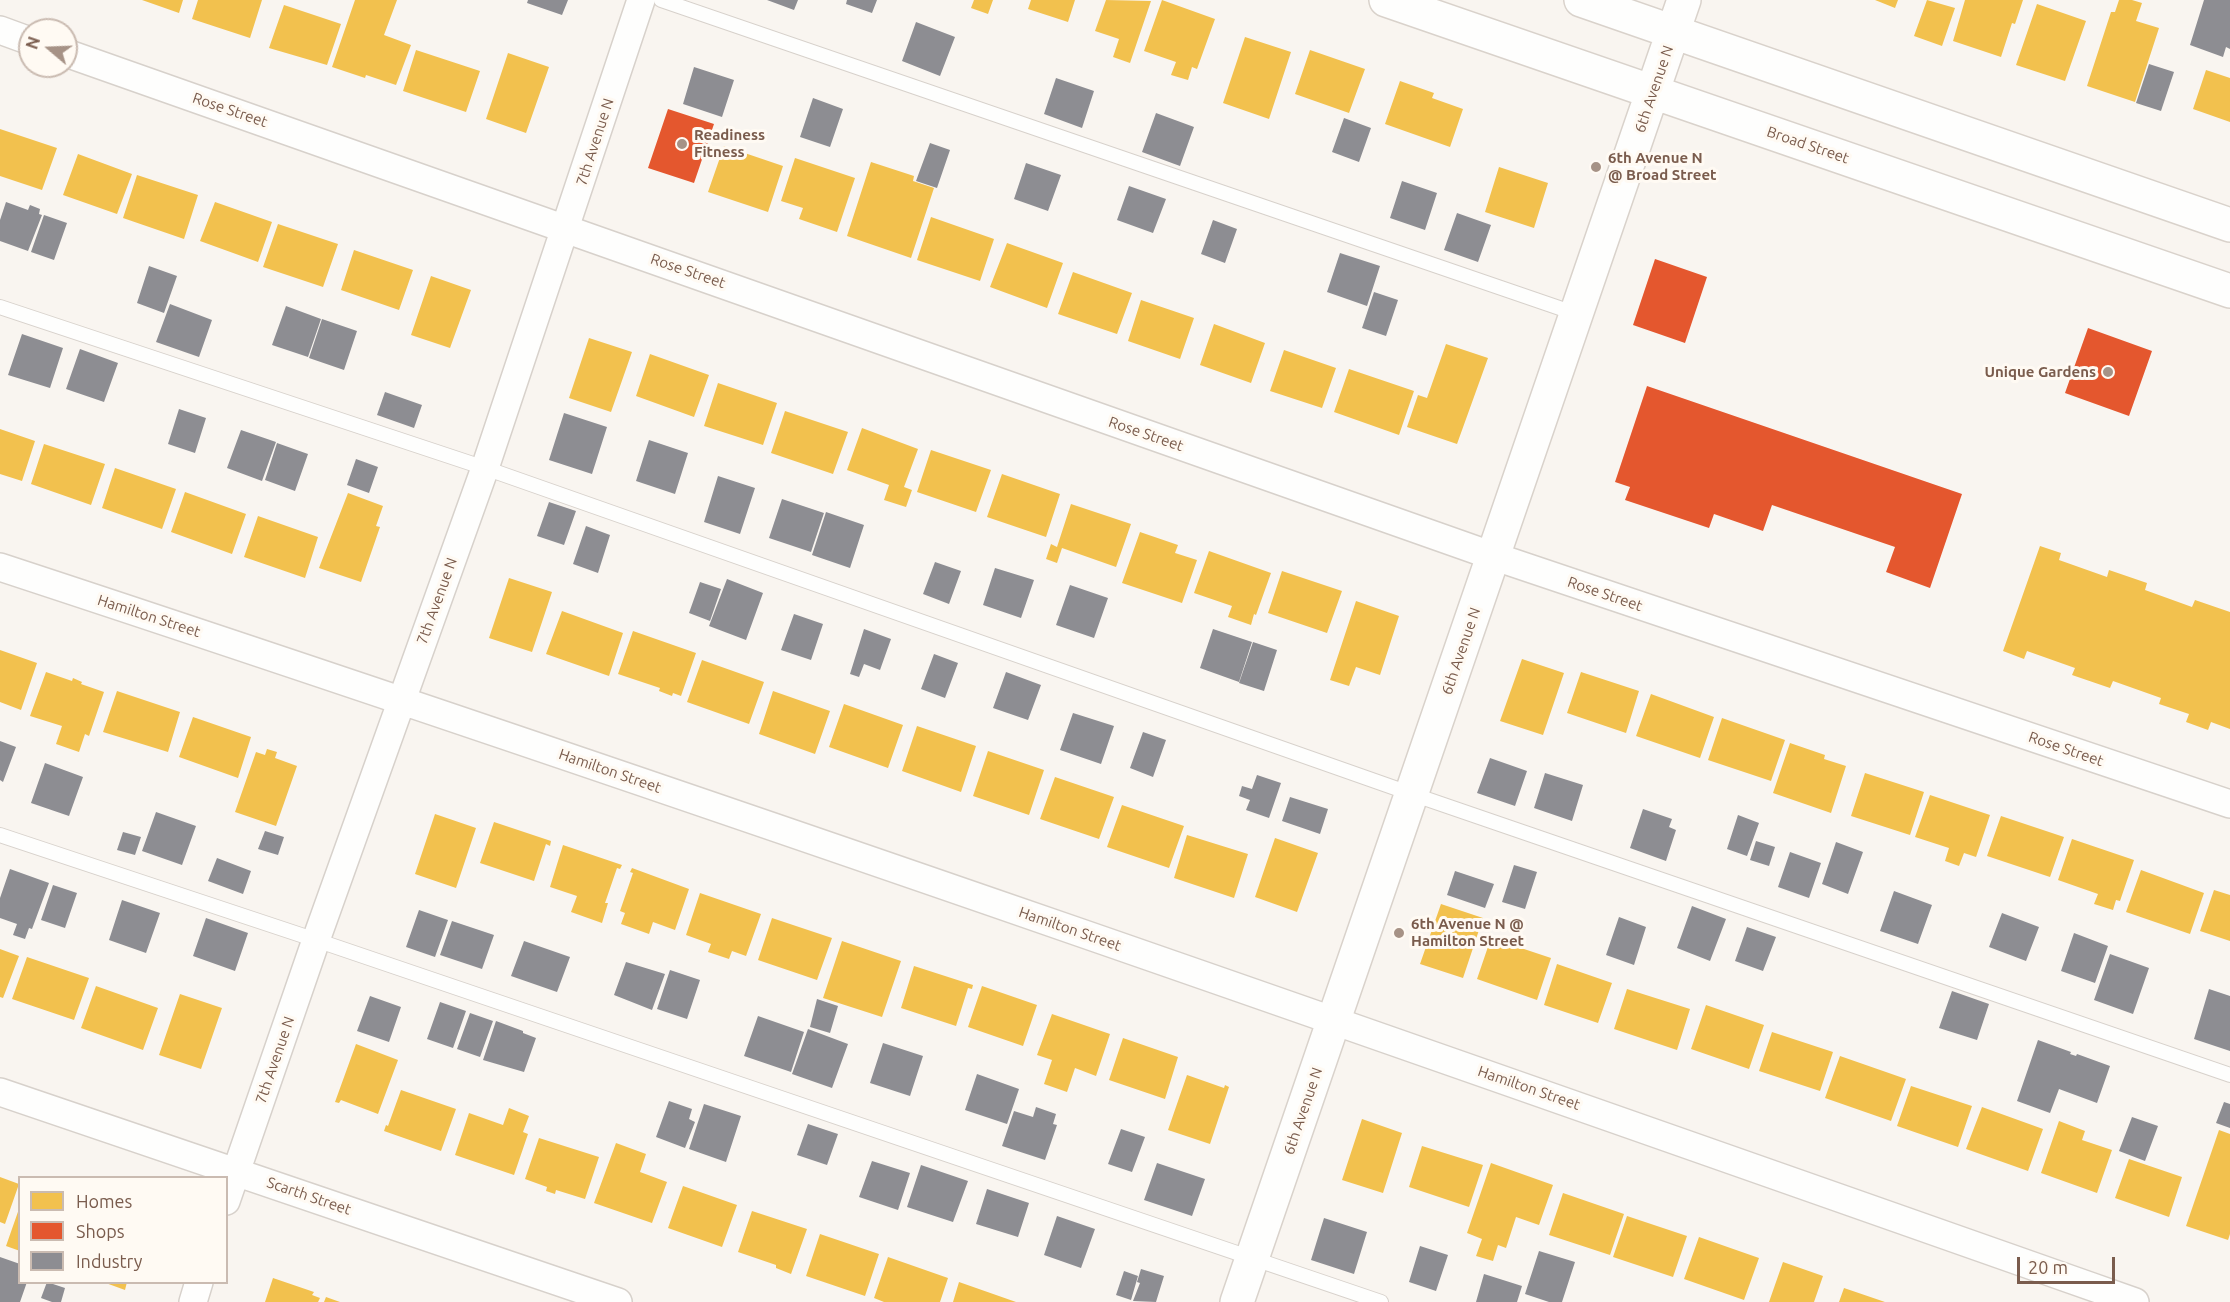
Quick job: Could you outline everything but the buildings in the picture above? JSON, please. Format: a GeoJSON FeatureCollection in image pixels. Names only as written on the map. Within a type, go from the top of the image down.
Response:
{"type":"FeatureCollection","features":[{"type":"Feature","properties":{"kind":"main road","name":"Broad Street"},"geometry":{"type":"LineString","coordinates":[[1386,0],[2230,291]]}},
{"type":"Feature","properties":{"kind":"main road"},"geometry":{"type":"LineString","coordinates":[[1581,0],[2230,225]]}},
{"type":"Feature","properties":{"kind":"main road","name":"6th Avenue N"},"geometry":{"type":"LineString","coordinates":[[1237,1302],[1684,0]]}},
{"type":"Feature","properties":{"kind":"street","name":"7th Avenue N"},"geometry":{"type":"LineString","coordinates":[[228,1195],[401,699],[485,468],[641,0]]}},
{"type":"Feature","properties":{"kind":"street"},"geometry":{"type":"LineString","coordinates":[[0,30],[18,37]]}},
{"type":"Feature","properties":{"kind":"street","name":"Rose Street"},"geometry":{"type":"LineString","coordinates":[[78,57],[1494,556],[2230,804]]}},
{"type":"Feature","properties":{"kind":"street","name":"Hamilton Street"},"geometry":{"type":"LineString","coordinates":[[0,567],[401,699],[1334,1019],[2135,1302]]}},
{"type":"Feature","properties":{"kind":"street","name":"Scarth Street"},"geometry":{"type":"LineString","coordinates":[[0,1092],[618,1302]]}},
{"type":"Feature","properties":{"kind":"street"},"geometry":{"type":"LineString","coordinates":[[193,1302],[198,1284]]}},
{"type":"Feature","properties":{"kind":"lane"},"geometry":{"type":"LineString","coordinates":[[661,0],[1577,314]]}},
{"type":"Feature","properties":{"kind":"lane"},"geometry":{"type":"LineString","coordinates":[[0,307],[485,468],[1412,794],[2230,1075]]}},
{"type":"Feature","properties":{"kind":"lane"},"geometry":{"type":"LineString","coordinates":[[0,835],[1382,1302]]}},
{"type":"Feature","properties":{"kind":"place","name":"Readiness Fitness"},"geometry":{"type":"Point","coordinates":[682,144]}},
{"type":"Feature","properties":{"kind":"place","name":"6th Avenue N @ Broad Street"},"geometry":{"type":"Point","coordinates":[1596,167]}},
{"type":"Feature","properties":{"kind":"place","name":"Unique Gardens"},"geometry":{"type":"Point","coordinates":[2108,372]}},
{"type":"Feature","properties":{"kind":"place","name":"6th Avenue N @ Hamilton Street"},"geometry":{"type":"Point","coordinates":[1399,933]}}]}
